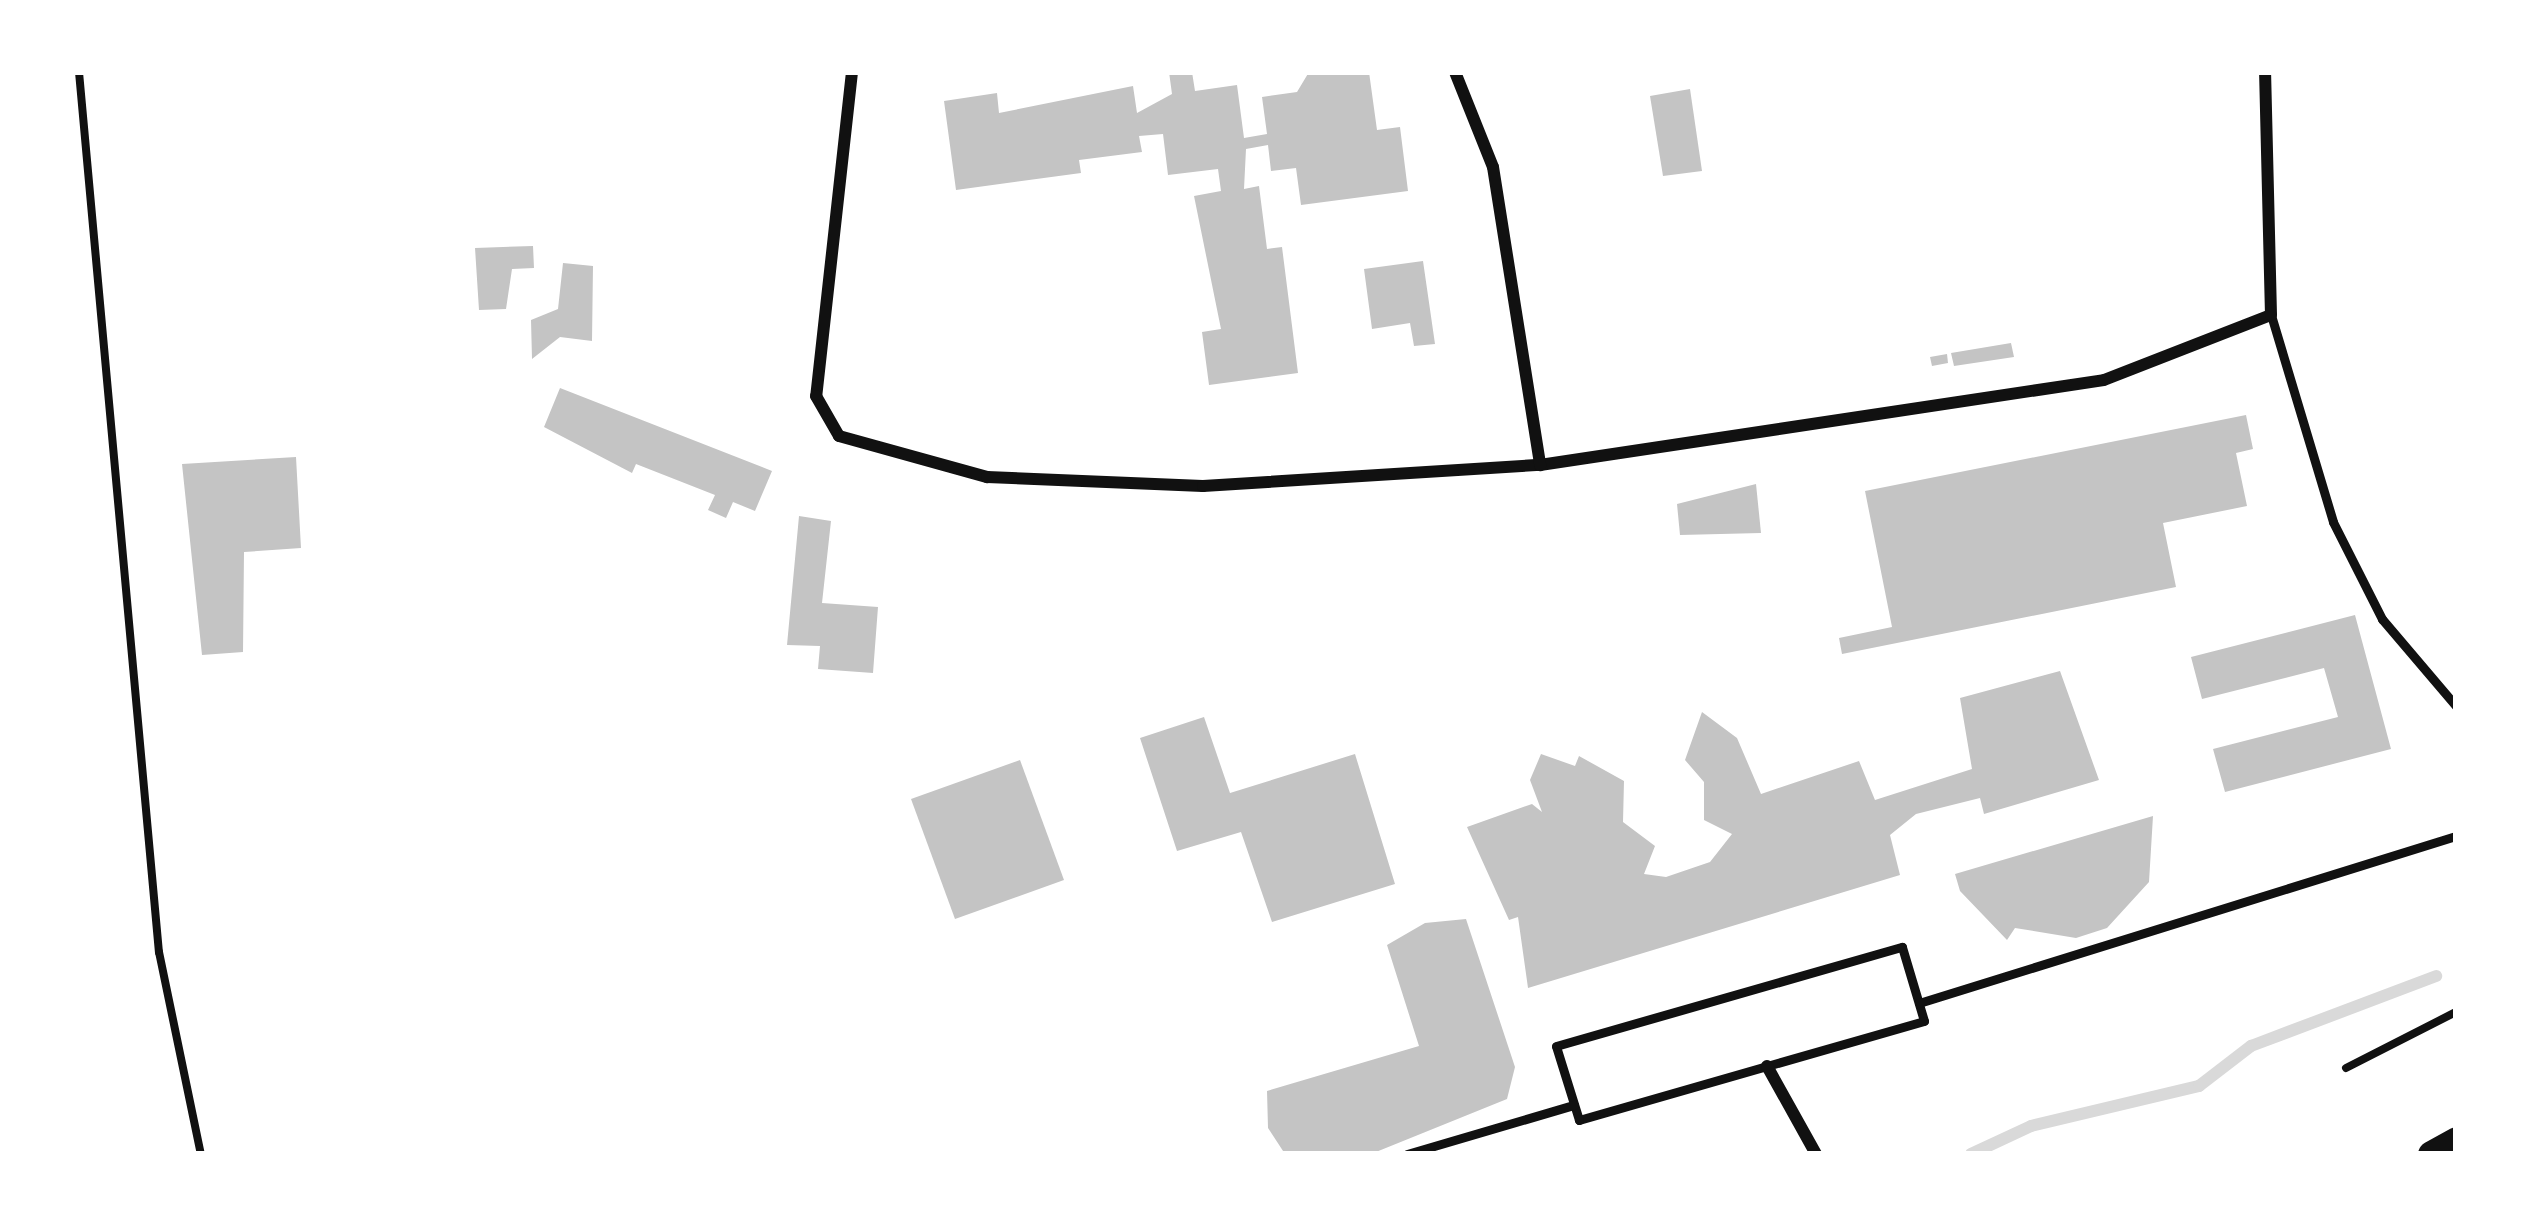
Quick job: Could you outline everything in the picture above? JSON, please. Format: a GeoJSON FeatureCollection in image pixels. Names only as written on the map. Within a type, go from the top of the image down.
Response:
{"type":"FeatureCollection","features":[{"type":"Feature","properties":{"kind":"main road"},"geometry":{"type":"LineString","coordinates":[[2431,1154],[2456,1140]]}},
{"type":"Feature","properties":{"kind":"street"},"geometry":{"type":"LineString","coordinates":[[852,72],[816,396],[839,436],[987,477],[1203,486],[1540,465],[2104,380],[2271,315],[2265,72]]}},
{"type":"Feature","properties":{"kind":"street"},"geometry":{"type":"LineString","coordinates":[[1456,72],[1493,167],[1540,465]]}},
{"type":"Feature","properties":{"kind":"street"},"geometry":{"type":"LineString","coordinates":[[1767,1066],[1816,1154]]}},
{"type":"Feature","properties":{"kind":"lane"},"geometry":{"type":"LineString","coordinates":[[2271,315],[2333,522],[2382,619],[2456,706]]}},
{"type":"Feature","properties":{"kind":"lane"},"geometry":{"type":"LineString","coordinates":[[1919,1003],[2456,836]]}},
{"type":"Feature","properties":{"kind":"lane"},"geometry":{"type":"LineString","coordinates":[[1902,947],[1924,1021],[1767,1066],[1579,1120],[1556,1046],[1902,947]]}},
{"type":"Feature","properties":{"kind":"lane"},"geometry":{"type":"LineString","coordinates":[[1407,1154],[1574,1105]]}},
{"type":"Feature","properties":{"kind":"path"},"geometry":{"type":"LineString","coordinates":[[79,72],[159,952],[201,1154]]}},
{"type":"Feature","properties":{"kind":"path"},"geometry":{"type":"LineString","coordinates":[[2346,1068],[2456,1012]]}},
{"type":"Feature","properties":{"kind":"building"},"geometry":{"type":"Polygon","coordinates":[[[1169,72],[1192,72],[1195,91],[1237,85],[1244,138],[1267,134],[1262,97],[1297,92],[1309,72],[1369,72],[1377,130],[1400,127],[1408,191],[1301,205],[1296,168],[1271,171],[1268,145],[1246,149],[1244,189],[1259,186],[1267,249],[1282,247],[1298,373],[1209,385],[1202,332],[1221,329],[1194,196],[1221,191],[1218,169],[1168,175],[1163,134],[1139,136],[1142,152],[1079,160],[1081,173],[956,190],[944,101],[997,93],[999,113],[1133,86],[1137,113],[1172,94],[1169,72]]]}},
{"type":"Feature","properties":{"kind":"building"},"geometry":{"type":"Polygon","coordinates":[[[1690,89],[1702,171],[1663,176],[1650,96],[1690,89]]]}},
{"type":"Feature","properties":{"kind":"building"},"geometry":{"type":"Polygon","coordinates":[[[533,246],[534,268],[512,269],[506,309],[479,310],[475,248],[533,246]]]}},
{"type":"Feature","properties":{"kind":"building"},"geometry":{"type":"Polygon","coordinates":[[[1423,261],[1435,344],[1414,346],[1410,323],[1372,329],[1364,269],[1423,261]]]}},
{"type":"Feature","properties":{"kind":"building"},"geometry":{"type":"Polygon","coordinates":[[[563,263],[593,266],[592,341],[560,337],[532,359],[531,320],[558,309],[563,263]]]}},
{"type":"Feature","properties":{"kind":"building"},"geometry":{"type":"Polygon","coordinates":[[[2011,343],[2014,357],[1954,366],[1951,353],[2011,343]]]}},
{"type":"Feature","properties":{"kind":"building"},"geometry":{"type":"Polygon","coordinates":[[[1947,354],[1948,363],[1932,366],[1930,357],[1947,354]]]}},
{"type":"Feature","properties":{"kind":"building"},"geometry":{"type":"Polygon","coordinates":[[[560,388],[772,471],[755,511],[733,502],[726,518],[708,510],[715,495],[636,464],[632,473],[544,427],[560,388]]]}},
{"type":"Feature","properties":{"kind":"building"},"geometry":{"type":"Polygon","coordinates":[[[2246,415],[2253,449],[2236,453],[2247,506],[2163,523],[2176,587],[1842,654],[1839,638],[1892,627],[1865,491],[2246,415]]]}},
{"type":"Feature","properties":{"kind":"building"},"geometry":{"type":"Polygon","coordinates":[[[296,457],[301,548],[244,552],[243,652],[202,655],[182,464],[296,457]]]}},
{"type":"Feature","properties":{"kind":"building"},"geometry":{"type":"Polygon","coordinates":[[[1756,484],[1761,533],[1680,535],[1677,504],[1756,484]]]}},
{"type":"Feature","properties":{"kind":"building"},"geometry":{"type":"Polygon","coordinates":[[[799,516],[831,521],[822,603],[878,607],[873,673],[818,669],[820,646],[787,645],[799,516]]]}},
{"type":"Feature","properties":{"kind":"building"},"geometry":{"type":"Polygon","coordinates":[[[2355,615],[2391,749],[2225,792],[2213,749],[2338,717],[2324,668],[2202,699],[2191,657],[2355,615]]]}},
{"type":"Feature","properties":{"kind":"building"},"geometry":{"type":"Polygon","coordinates":[[[2060,671],[2099,780],[1984,814],[1980,798],[1916,814],[1890,835],[1900,875],[1528,988],[1518,917],[1509,920],[1467,827],[1532,804],[1542,812],[1530,780],[1541,754],[1575,766],[1579,756],[1624,781],[1623,822],[1655,846],[1644,874],[1666,877],[1710,862],[1732,834],[1704,820],[1704,782],[1685,760],[1702,712],[1737,738],[1761,794],[1859,761],[1875,800],[1972,769],[1960,698],[2060,671]]]}},
{"type":"Feature","properties":{"kind":"building"},"geometry":{"type":"Polygon","coordinates":[[[1204,717],[1230,793],[1355,754],[1395,884],[1272,922],[1241,832],[1177,851],[1140,738],[1204,717]]]}},
{"type":"Feature","properties":{"kind":"building"},"geometry":{"type":"Polygon","coordinates":[[[1020,760],[1064,880],[955,919],[911,799],[1020,760]]]}},
{"type":"Feature","properties":{"kind":"building"},"geometry":{"type":"Polygon","coordinates":[[[2153,816],[2149,882],[2107,928],[2076,938],[2015,928],[2007,940],[1960,891],[1955,874],[2153,816]]]}},
{"type":"Feature","properties":{"kind":"building"},"geometry":{"type":"Polygon","coordinates":[[[1466,919],[1515,1067],[1507,1099],[1371,1154],[1285,1154],[1268,1128],[1267,1091],[1419,1046],[1387,945],[1425,923],[1466,919]]]}},
{"type":"Feature","properties":{"kind":"waterway"},"geometry":{"type":"LineString","coordinates":[[1971,1154],[2031,1126],[2199,1086],[2251,1046],[2436,976]]}}]}
